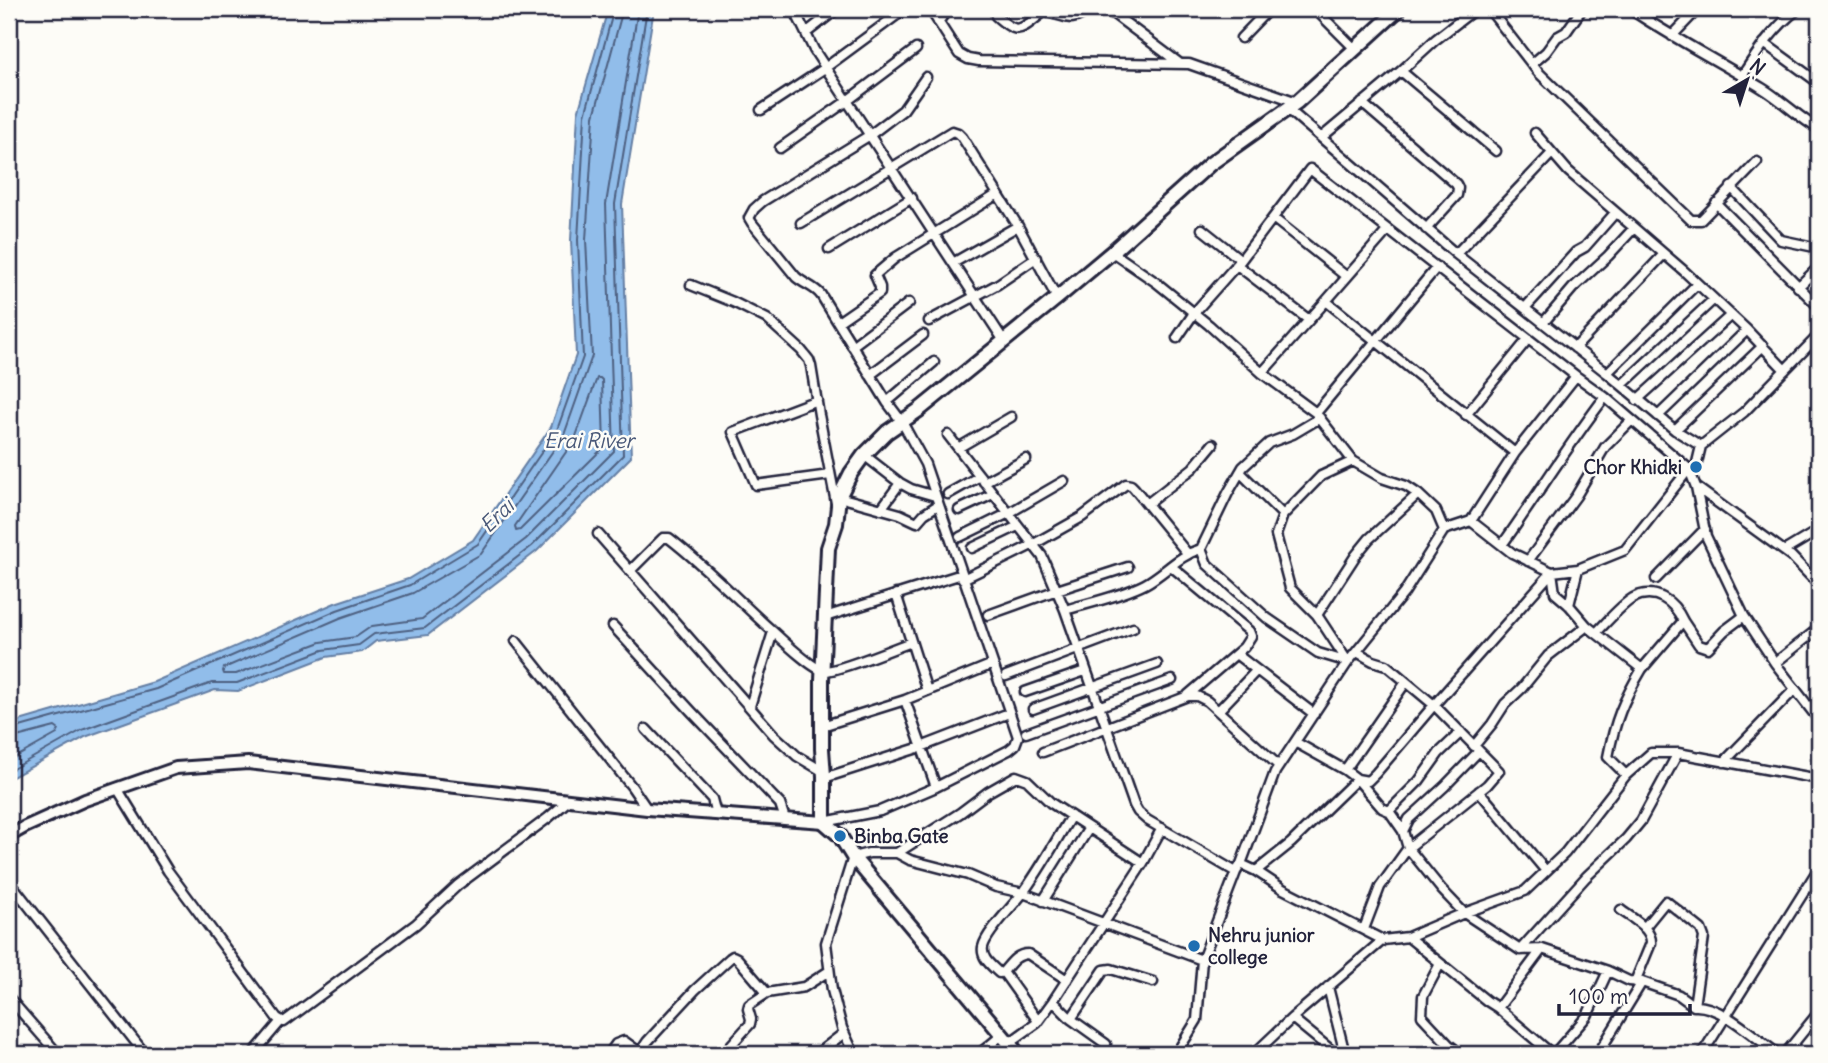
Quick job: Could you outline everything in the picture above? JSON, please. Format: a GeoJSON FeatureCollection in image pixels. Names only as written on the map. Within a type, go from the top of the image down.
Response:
{"type":"FeatureCollection","features":[{"type":"Feature","properties":{"kind":"main road"},"geometry":{"type":"LineString","coordinates":[[1018,1054],[853,857],[840,836],[824,822],[822,670],[828,548],[836,524],[838,503],[851,474],[864,455],[887,432],[919,410],[1058,298],[1210,164],[1292,105],[1399,9]]}},
{"type":"Feature","properties":{"kind":"street"},"geometry":{"type":"LineString","coordinates":[[794,9],[825,68],[1004,341]]}},
{"type":"Feature","properties":{"kind":"street"},"geometry":{"type":"LineString","coordinates":[[806,33],[838,9]]}},
{"type":"Feature","properties":{"kind":"street"},"geometry":{"type":"LineString","coordinates":[[761,110],[825,68],[905,9]]}},
{"type":"Feature","properties":{"kind":"street"},"geometry":{"type":"LineString","coordinates":[[930,9],[959,54],[968,59],[1189,64],[1292,105],[1322,137],[1455,254],[1544,322],[1675,430],[1701,446]]}},
{"type":"Feature","properties":{"kind":"street"},"geometry":{"type":"LineString","coordinates":[[938,22],[948,9]]}},
{"type":"Feature","properties":{"kind":"street"},"geometry":{"type":"LineString","coordinates":[[996,16],[1011,29],[1019,29],[1044,12],[1074,18],[1090,9]]}},
{"type":"Feature","properties":{"kind":"street"},"geometry":{"type":"LineString","coordinates":[[1107,9],[1179,63]]}},
{"type":"Feature","properties":{"kind":"street"},"geometry":{"type":"LineString","coordinates":[[1241,37],[1269,9]]}},
{"type":"Feature","properties":{"kind":"street"},"geometry":{"type":"LineString","coordinates":[[1315,9],[1355,49]]}},
{"type":"Feature","properties":{"kind":"street"},"geometry":{"type":"LineString","coordinates":[[1322,16],[1331,9]]}},
{"type":"Feature","properties":{"kind":"street"},"geometry":{"type":"LineString","coordinates":[[1322,137],[1475,9]]}},
{"type":"Feature","properties":{"kind":"street"},"geometry":{"type":"LineString","coordinates":[[1489,9],[1538,72],[1691,220],[1701,220],[1757,162]]}},
{"type":"Feature","properties":{"kind":"street"},"geometry":{"type":"LineString","coordinates":[[1532,64],[1546,52],[1557,37],[1566,32],[1583,9]]}},
{"type":"Feature","properties":{"kind":"street"},"geometry":{"type":"LineString","coordinates":[[1630,9],[1774,96],[1819,129]]}},
{"type":"Feature","properties":{"kind":"street"},"geometry":{"type":"LineString","coordinates":[[1672,36],[1698,9]]}},
{"type":"Feature","properties":{"kind":"street"},"geometry":{"type":"LineString","coordinates":[[1742,76],[1764,44],[1798,9]]}},
{"type":"Feature","properties":{"kind":"street"},"geometry":{"type":"LineString","coordinates":[[1764,44],[1819,83]]}},
{"type":"Feature","properties":{"kind":"street"},"geometry":{"type":"LineString","coordinates":[[780,148],[916,49]]}},
{"type":"Feature","properties":{"kind":"street"},"geometry":{"type":"LineString","coordinates":[[1401,71],[1496,151]]}},
{"type":"Feature","properties":{"kind":"street"},"geometry":{"type":"LineString","coordinates":[[9,836],[85,800],[176,768],[248,764],[647,808],[824,822],[880,811],[1014,747],[1018,737],[925,464],[902,422],[818,291],[796,277],[749,218],[763,201],[870,135],[903,110],[926,77]]}},
{"type":"Feature","properties":{"kind":"street"},"geometry":{"type":"LineString","coordinates":[[1362,103],[1456,184],[1457,194],[1426,229]]}},
{"type":"Feature","properties":{"kind":"street"},"geometry":{"type":"LineString","coordinates":[[801,223],[955,131],[962,137],[1018,226],[1058,298]]}},
{"type":"Feature","properties":{"kind":"street"},"geometry":{"type":"LineString","coordinates":[[1535,133],[1568,171],[1731,315],[1785,370]]}},
{"type":"Feature","properties":{"kind":"street"},"geometry":{"type":"LineString","coordinates":[[1455,254],[1552,153]]}},
{"type":"Feature","properties":{"kind":"street"},"geometry":{"type":"LineString","coordinates":[[1177,338],[1194,313],[1239,262],[1310,169],[1605,397],[1689,469],[1696,487],[1706,536],[1744,616],[1774,663],[1819,719]]}},
{"type":"Feature","properties":{"kind":"street"},"geometry":{"type":"LineString","coordinates":[[1731,187],[1781,240],[1819,248]]}},
{"type":"Feature","properties":{"kind":"street"},"geometry":{"type":"LineString","coordinates":[[838,322],[880,293],[875,275],[895,258],[998,194]]}},
{"type":"Feature","properties":{"kind":"street"},"geometry":{"type":"LineString","coordinates":[[830,249],[912,198]]}},
{"type":"Feature","properties":{"kind":"street"},"geometry":{"type":"LineString","coordinates":[[1716,203],[1819,307]]}},
{"type":"Feature","properties":{"kind":"street"},"geometry":{"type":"LineString","coordinates":[[1525,307],[1615,213]]}},
{"type":"Feature","properties":{"kind":"street"},"geometry":{"type":"LineString","coordinates":[[1273,218],[1347,277]]}},
{"type":"Feature","properties":{"kind":"street"},"geometry":{"type":"LineString","coordinates":[[953,263],[1018,226]]}},
{"type":"Feature","properties":{"kind":"street"},"geometry":{"type":"LineString","coordinates":[[1544,322],[1573,288],[1634,228]]}},
{"type":"Feature","properties":{"kind":"street"},"geometry":{"type":"LineString","coordinates":[[1202,229],[1309,320]]}},
{"type":"Feature","properties":{"kind":"street"},"geometry":{"type":"LineString","coordinates":[[1262,373],[1388,230]]}},
{"type":"Feature","properties":{"kind":"street"},"geometry":{"type":"LineString","coordinates":[[1112,252],[1194,313],[1262,373],[1318,415],[1353,461],[1418,494],[1436,511],[1444,530]]}},
{"type":"Feature","properties":{"kind":"street"},"geometry":{"type":"LineString","coordinates":[[1574,348],[1664,254]]}},
{"type":"Feature","properties":{"kind":"street"},"geometry":{"type":"LineString","coordinates":[[929,321],[998,284],[1036,258]]}},
{"type":"Feature","properties":{"kind":"street"},"geometry":{"type":"LineString","coordinates":[[1348,662],[1318,653],[1267,618],[1207,564],[1202,549],[1243,467],[1269,443],[1293,434],[1318,415],[1437,267]]}},
{"type":"Feature","properties":{"kind":"street"},"geometry":{"type":"LineString","coordinates":[[1798,287],[1819,267]]}},
{"type":"Feature","properties":{"kind":"street"},"geometry":{"type":"LineString","coordinates":[[1607,373],[1697,284]]}},
{"type":"Feature","properties":{"kind":"street"},"geometry":{"type":"LineString","coordinates":[[691,285],[757,313],[778,327],[809,360],[830,475],[838,503],[881,509],[917,522],[939,505]]}},
{"type":"Feature","properties":{"kind":"street"},"geometry":{"type":"LineString","coordinates":[[1622,385],[1713,300]]}},
{"type":"Feature","properties":{"kind":"street"},"geometry":{"type":"LineString","coordinates":[[1326,301],[1516,453]]}},
{"type":"Feature","properties":{"kind":"street"},"geometry":{"type":"LineString","coordinates":[[852,346],[909,303]]}},
{"type":"Feature","properties":{"kind":"street"},"geometry":{"type":"LineString","coordinates":[[1637,400],[1731,315]]}},
{"type":"Feature","properties":{"kind":"street"},"geometry":{"type":"LineString","coordinates":[[1658,416],[1747,330]]}},
{"type":"Feature","properties":{"kind":"street"},"geometry":{"type":"LineString","coordinates":[[870,375],[923,335]]}},
{"type":"Feature","properties":{"kind":"street"},"geometry":{"type":"LineString","coordinates":[[1471,521],[1512,553],[1552,572],[1578,569],[1625,550],[1689,469],[1696,467],[1701,446],[1744,412],[1819,335]]}},
{"type":"Feature","properties":{"kind":"street"},"geometry":{"type":"LineString","coordinates":[[1466,415],[1528,339]]}},
{"type":"Feature","properties":{"kind":"street"},"geometry":{"type":"LineString","coordinates":[[1675,430],[1763,346]]}},
{"type":"Feature","properties":{"kind":"street"},"geometry":{"type":"LineString","coordinates":[[887,402],[934,362]]}},
{"type":"Feature","properties":{"kind":"street"},"geometry":{"type":"LineString","coordinates":[[1176,1054],[1197,1020],[1202,960],[1275,772],[1348,662],[1404,593],[1444,530],[1471,521],[1516,453],[1576,376]]}},
{"type":"Feature","properties":{"kind":"street"},"geometry":{"type":"LineString","coordinates":[[1502,545],[1605,397]]}},
{"type":"Feature","properties":{"kind":"street"},"geometry":{"type":"LineString","coordinates":[[817,400],[733,432],[756,485],[830,475]]}},
{"type":"Feature","properties":{"kind":"street"},"geometry":{"type":"LineString","coordinates":[[958,448],[1011,417]]}},
{"type":"Feature","properties":{"kind":"street"},"geometry":{"type":"LineString","coordinates":[[1528,561],[1576,496],[1605,447],[1631,421]]}},
{"type":"Feature","properties":{"kind":"street"},"geometry":{"type":"LineString","coordinates":[[948,435],[1042,556],[1065,610],[1098,708],[1138,813],[1239,868],[1256,871],[1283,889],[1384,940]]}},
{"type":"Feature","properties":{"kind":"street"},"geometry":{"type":"LineString","coordinates":[[1147,504],[1193,468],[1213,444]]}},
{"type":"Feature","properties":{"kind":"street"},"geometry":{"type":"LineString","coordinates":[[864,455],[900,483],[935,496]]}},
{"type":"Feature","properties":{"kind":"street"},"geometry":{"type":"LineString","coordinates":[[948,494],[1026,459]]}},
{"type":"Feature","properties":{"kind":"street"},"geometry":{"type":"LineString","coordinates":[[1348,662],[1317,615],[1290,588],[1276,535],[1283,515],[1321,476],[1353,461]]}},
{"type":"Feature","properties":{"kind":"street"},"geometry":{"type":"LineString","coordinates":[[1240,472],[1283,515]]}},
{"type":"Feature","properties":{"kind":"street"},"geometry":{"type":"LineString","coordinates":[[960,537],[1065,481]]}},
{"type":"Feature","properties":{"kind":"street"},"geometry":{"type":"LineString","coordinates":[[881,509],[900,483]]}},
{"type":"Feature","properties":{"kind":"street"},"geometry":{"type":"LineString","coordinates":[[825,617],[962,576],[1034,544],[1082,517],[1126,484],[1131,485],[1187,553]]}},
{"type":"Feature","properties":{"kind":"street"},"geometry":{"type":"LineString","coordinates":[[1696,487],[1784,551],[1819,585]]}},
{"type":"Feature","properties":{"kind":"street"},"geometry":{"type":"LineString","coordinates":[[959,510],[993,494]]}},
{"type":"Feature","properties":{"kind":"street"},"geometry":{"type":"LineString","coordinates":[[1317,615],[1356,555],[1418,494]]}},
{"type":"Feature","properties":{"kind":"street"},"geometry":{"type":"LineString","coordinates":[[972,548],[1018,526]]}},
{"type":"Feature","properties":{"kind":"street"},"geometry":{"type":"LineString","coordinates":[[1656,579],[1705,529]]}},
{"type":"Feature","properties":{"kind":"street"},"geometry":{"type":"LineString","coordinates":[[1784,551],[1819,530]]}},
{"type":"Feature","properties":{"kind":"street"},"geometry":{"type":"LineString","coordinates":[[598,534],[786,747],[824,775],[921,747],[1009,713]]}},
{"type":"Feature","properties":{"kind":"street"},"geometry":{"type":"LineString","coordinates":[[630,571],[667,537],[773,632],[822,670],[827,671],[911,642]]}},
{"type":"Feature","properties":{"kind":"street"},"geometry":{"type":"LineString","coordinates":[[1065,610],[1143,584],[1187,553],[1202,549]]}},
{"type":"Feature","properties":{"kind":"street"},"geometry":{"type":"LineString","coordinates":[[1043,752],[1188,696],[1249,642],[1249,631],[1171,566]]}},
{"type":"Feature","properties":{"kind":"street"},"geometry":{"type":"LineString","coordinates":[[988,615],[1128,568]]}},
{"type":"Feature","properties":{"kind":"street"},"geometry":{"type":"LineString","coordinates":[[1569,605],[1578,569]]}},
{"type":"Feature","properties":{"kind":"street"},"geometry":{"type":"LineString","coordinates":[[1552,572],[1555,593],[1587,626],[1642,669]]}},
{"type":"Feature","properties":{"kind":"street"},"geometry":{"type":"LineString","coordinates":[[1357,779],[1368,781],[1552,572]]}},
{"type":"Feature","properties":{"kind":"street"},"geometry":{"type":"LineString","coordinates":[[896,594],[927,691]]}},
{"type":"Feature","properties":{"kind":"street"},"geometry":{"type":"LineString","coordinates":[[1596,633],[1633,598],[1651,594],[1670,602],[1678,610],[1699,645],[1707,648],[1744,616]]}},
{"type":"Feature","properties":{"kind":"street"},"geometry":{"type":"LineString","coordinates":[[1626,775],[1608,757],[1613,727],[1620,708],[1642,669],[1683,621]]}},
{"type":"Feature","properties":{"kind":"street"},"geometry":{"type":"LineString","coordinates":[[613,626],[780,804],[785,819]]}},
{"type":"Feature","properties":{"kind":"street"},"geometry":{"type":"LineString","coordinates":[[1403,831],[1409,819],[1476,748],[1505,704],[1548,656],[1587,626]]}},
{"type":"Feature","properties":{"kind":"street"},"geometry":{"type":"LineString","coordinates":[[1006,676],[1133,628]]}},
{"type":"Feature","properties":{"kind":"street"},"geometry":{"type":"LineString","coordinates":[[1774,663],[1819,628]]}},
{"type":"Feature","properties":{"kind":"street"},"geometry":{"type":"LineString","coordinates":[[750,706],[773,632]]}},
{"type":"Feature","properties":{"kind":"street"},"geometry":{"type":"LineString","coordinates":[[516,641],[647,808]]}},
{"type":"Feature","properties":{"kind":"street"},"geometry":{"type":"LineString","coordinates":[[1357,652],[1386,665],[1434,705],[1499,771],[1408,848],[1380,887],[1364,929]]}},
{"type":"Feature","properties":{"kind":"street"},"geometry":{"type":"LineString","coordinates":[[1236,654],[1314,714]]}},
{"type":"Feature","properties":{"kind":"street"},"geometry":{"type":"LineString","coordinates":[[822,726],[905,700],[992,664]]}},
{"type":"Feature","properties":{"kind":"street"},"geometry":{"type":"LineString","coordinates":[[1033,709],[1157,664]]}},
{"type":"Feature","properties":{"kind":"street"},"geometry":{"type":"LineString","coordinates":[[1218,711],[1257,670]]}},
{"type":"Feature","properties":{"kind":"street"},"geometry":{"type":"LineString","coordinates":[[1025,692],[1086,671]]}},
{"type":"Feature","properties":{"kind":"street"},"geometry":{"type":"LineString","coordinates":[[1026,733],[1172,680]]}},
{"type":"Feature","properties":{"kind":"street"},"geometry":{"type":"LineString","coordinates":[[1345,770],[1406,682]]}},
{"type":"Feature","properties":{"kind":"street"},"geometry":{"type":"LineString","coordinates":[[1724,762],[1795,689]]}},
{"type":"Feature","properties":{"kind":"street"},"geometry":{"type":"LineString","coordinates":[[1188,696],[1202,698],[1279,766]]}},
{"type":"Feature","properties":{"kind":"street"},"geometry":{"type":"LineString","coordinates":[[905,700],[936,786]]}},
{"type":"Feature","properties":{"kind":"street"},"geometry":{"type":"LineString","coordinates":[[646,729],[712,799],[716,814]]}},
{"type":"Feature","properties":{"kind":"street"},"geometry":{"type":"LineString","coordinates":[[1389,811],[1461,732]]}},
{"type":"Feature","properties":{"kind":"street"},"geometry":{"type":"LineString","coordinates":[[1294,742],[1357,779],[1382,808],[1389,811],[1403,831],[1408,848],[1442,890],[1464,913],[1520,950],[1542,949],[1679,995],[1694,1006],[1704,1006],[1725,1016],[1777,1054]]}},
{"type":"Feature","properties":{"kind":"street"},"geometry":{"type":"LineString","coordinates":[[1254,1054],[1384,940],[1408,937],[1525,891],[1565,853],[1626,775],[1651,753],[1678,753],[1819,779]]}},
{"type":"Feature","properties":{"kind":"street"},"geometry":{"type":"LineString","coordinates":[[1520,950],[1641,821],[1678,753]]}},
{"type":"Feature","properties":{"kind":"street"},"geometry":{"type":"LineString","coordinates":[[898,853],[1013,776],[1021,776],[1051,803],[1143,863]]}},
{"type":"Feature","properties":{"kind":"street"},"geometry":{"type":"LineString","coordinates":[[1256,871],[1291,843],[1357,779]]}},
{"type":"Feature","properties":{"kind":"street"},"geometry":{"type":"LineString","coordinates":[[117,789],[168,871],[276,1018],[284,1022],[416,924],[458,885],[569,800]]}},
{"type":"Feature","properties":{"kind":"street"},"geometry":{"type":"LineString","coordinates":[[1479,790],[1546,871]]}},
{"type":"Feature","properties":{"kind":"street"},"geometry":{"type":"LineString","coordinates":[[1003,972],[999,973],[987,962],[983,948],[988,937],[1023,893],[1071,816]]}},
{"type":"Feature","properties":{"kind":"street"},"geometry":{"type":"LineString","coordinates":[[1044,901],[1089,828]]}},
{"type":"Feature","properties":{"kind":"street"},"geometry":{"type":"LineString","coordinates":[[979,1054],[1038,1021],[1054,1002],[1143,863],[1162,828]]}},
{"type":"Feature","properties":{"kind":"street"},"geometry":{"type":"LineString","coordinates":[[854,1054],[844,1033],[832,990],[826,943],[853,857],[869,853],[898,853],[910,860],[1023,893],[1202,960]]}},
{"type":"Feature","properties":{"kind":"street"},"geometry":{"type":"LineString","coordinates":[[1702,1054],[1819,868]]}},
{"type":"Feature","properties":{"kind":"street"},"geometry":{"type":"LineString","coordinates":[[9,881],[145,1054]]}},
{"type":"Feature","properties":{"kind":"street"},"geometry":{"type":"LineString","coordinates":[[1644,928],[1666,901],[1701,929],[1704,937],[1694,1006]]}},
{"type":"Feature","properties":{"kind":"street"},"geometry":{"type":"LineString","coordinates":[[1598,1054],[1638,982],[1651,943],[1651,934],[1620,910]]}},
{"type":"Feature","properties":{"kind":"street"},"geometry":{"type":"LineString","coordinates":[[1408,937],[1553,1054],[1587,1016],[1608,971]]}},
{"type":"Feature","properties":{"kind":"street"},"geometry":{"type":"LineString","coordinates":[[1498,1008],[1542,949]]}},
{"type":"Feature","properties":{"kind":"street"},"geometry":{"type":"LineString","coordinates":[[1003,972],[1016,957],[1028,954],[1067,980]]}},
{"type":"Feature","properties":{"kind":"street"},"geometry":{"type":"LineString","coordinates":[[643,1054],[647,1042],[713,972],[733,956],[767,993]]}},
{"type":"Feature","properties":{"kind":"street"},"geometry":{"type":"LineString","coordinates":[[1440,964],[1423,996],[1422,1016],[1461,1054]]}},
{"type":"Feature","properties":{"kind":"street"},"geometry":{"type":"LineString","coordinates":[[1071,1019],[1104,970],[1111,969],[1153,982]]}},
{"type":"Feature","properties":{"kind":"street"},"geometry":{"type":"LineString","coordinates":[[723,1054],[751,1023],[749,1005],[767,993],[800,988],[829,971]]}},
{"type":"Feature","properties":{"kind":"street"},"geometry":{"type":"LineString","coordinates":[[1003,972],[1038,1021]]}},
{"type":"Feature","properties":{"kind":"street"},"geometry":{"type":"LineString","coordinates":[[1328,987],[1345,1054]]}},
{"type":"Feature","properties":{"kind":"street"},"geometry":{"type":"LineString","coordinates":[[9,998],[58,1054]]}},
{"type":"Feature","properties":{"kind":"street"},"geometry":{"type":"LineString","coordinates":[[1054,1002],[1071,1019],[1106,1044]]}},
{"type":"Feature","properties":{"kind":"street"},"geometry":{"type":"LineString","coordinates":[[1785,1054],[1819,1012]]}},
{"type":"Feature","properties":{"kind":"street"},"geometry":{"type":"LineString","coordinates":[[1292,1018],[1336,1054]]}},
{"type":"Feature","properties":{"kind":"street"},"geometry":{"type":"LineString","coordinates":[[253,1054],[281,1021]]}},
{"type":"Feature","properties":{"kind":"street"},"geometry":{"type":"LineString","coordinates":[[817,1054],[844,1033]]}},
{"type":"Feature","properties":{"kind":"street"},"geometry":{"type":"LineString","coordinates":[[609,1054],[616,1044],[624,1041],[643,1054]]}},
{"type":"Feature","properties":{"kind":"street"},"geometry":{"type":"LineString","coordinates":[[1439,1054],[1449,1045]]}},
{"type":"Feature","properties":{"kind":"water","name":"Erai River"},"geometry":{"type":"Polygon","coordinates":[[[608,9],[654,9],[622,204],[631,457],[537,551],[428,635],[376,641],[362,652],[326,657],[238,691],[215,690],[85,737],[9,779],[9,724],[154,682],[335,603],[408,579],[473,540],[551,427],[576,355],[571,240],[578,113],[608,9]]]}},
{"type":"Feature","properties":{"kind":"place","name":"Chor Khidki"},"geometry":{"type":"Point","coordinates":[1696,467]}},
{"type":"Feature","properties":{"kind":"place","name":"Binba Gate"},"geometry":{"type":"Point","coordinates":[840,836]}},
{"type":"Feature","properties":{"kind":"place","name":"Nehru junior college"},"geometry":{"type":"Point","coordinates":[1194,946]}},
{"type":"Feature","properties":{"kind":"water label","name":"Erai"},"geometry":{"type":"Point","coordinates":[497,516]}}]}
